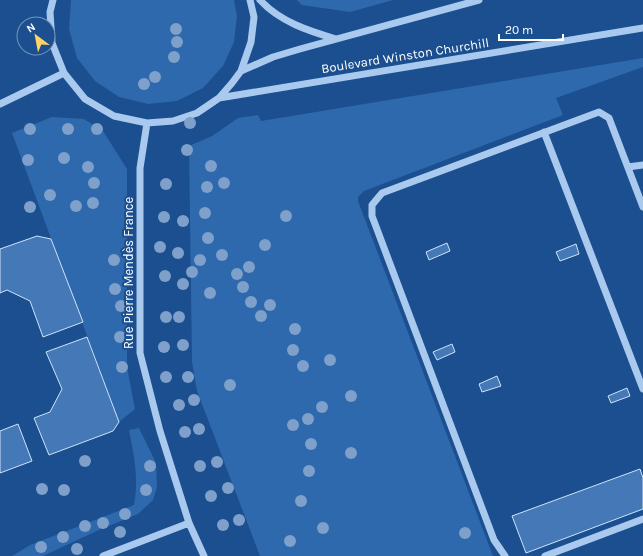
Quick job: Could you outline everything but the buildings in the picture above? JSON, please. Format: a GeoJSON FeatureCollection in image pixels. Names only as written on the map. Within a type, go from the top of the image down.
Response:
{"type":"FeatureCollection","features":[{"type":"Feature","properties":{"kind":"street"},"geometry":{"type":"LineString","coordinates":[[53,0],[50,12],[52,43],[64,72],[85,99],[114,116],[147,123],[173,121],[197,113],[219,98],[232,83],[241,71],[251,42],[254,17],[250,0]]}},
{"type":"Feature","properties":{"kind":"street","name":"Boulevard Winston Churchill"},"geometry":{"type":"LineString","coordinates":[[260,0],[286,20],[304,29],[336,40]]}},
{"type":"Feature","properties":{"kind":"street","name":"Boulevard Winston Churchill"},"geometry":{"type":"LineString","coordinates":[[241,71],[274,57],[480,0]]}},
{"type":"Feature","properties":{"kind":"street","name":"Boulevard Winston Churchill"},"geometry":{"type":"LineString","coordinates":[[219,98],[643,28]]}},
{"type":"Feature","properties":{"kind":"street"},"geometry":{"type":"LineString","coordinates":[[0,104],[64,72]]}},
{"type":"Feature","properties":{"kind":"street"},"geometry":{"type":"LineString","coordinates":[[504,556],[494,540],[372,216],[372,205],[382,193],[599,112],[609,118],[643,207]]}},
{"type":"Feature","properties":{"kind":"street","name":"Rue Pierre Mendès France"},"geometry":{"type":"LineString","coordinates":[[147,123],[140,168],[140,353],[160,431],[189,523],[204,556]]}},
{"type":"Feature","properties":{"kind":"street"},"geometry":{"type":"LineString","coordinates":[[544,132],[643,389]]}},
{"type":"Feature","properties":{"kind":"street"},"geometry":{"type":"LineString","coordinates":[[628,167],[643,165]]}},
{"type":"Feature","properties":{"kind":"street"},"geometry":{"type":"LineString","coordinates":[[545,556],[643,519]]}},
{"type":"Feature","properties":{"kind":"street"},"geometry":{"type":"LineString","coordinates":[[103,556],[189,523]]}},
{"type":"Feature","properties":{"kind":"shaded area"},"geometry":{"type":"Polygon","coordinates":[[[71,0],[234,0],[237,16],[234,42],[223,66],[203,88],[177,101],[148,104],[119,97],[95,81],[77,58],[69,29],[71,0]]]}},
{"type":"Feature","properties":{"kind":"shaded area"},"geometry":{"type":"Polygon","coordinates":[[[297,0],[393,0],[350,12],[302,5],[297,0]]]}},
{"type":"Feature","properties":{"kind":"shaded area"},"geometry":{"type":"Polygon","coordinates":[[[643,58],[643,67],[556,98],[563,115],[364,191],[358,197],[358,201],[493,556],[260,556],[197,391],[192,362],[189,146],[212,136],[238,118],[258,115],[261,121],[643,58]]]}},
{"type":"Feature","properties":{"kind":"shaded area"},"geometry":{"type":"Polygon","coordinates":[[[52,117],[84,119],[103,131],[127,169],[127,367],[135,409],[119,422],[12,133],[52,117]]]}},
{"type":"Feature","properties":{"kind":"shaded area"},"geometry":{"type":"Polygon","coordinates":[[[139,428],[156,463],[157,487],[153,500],[138,514],[43,556],[12,556],[30,545],[134,505],[136,476],[129,430],[139,428]]]}}]}
